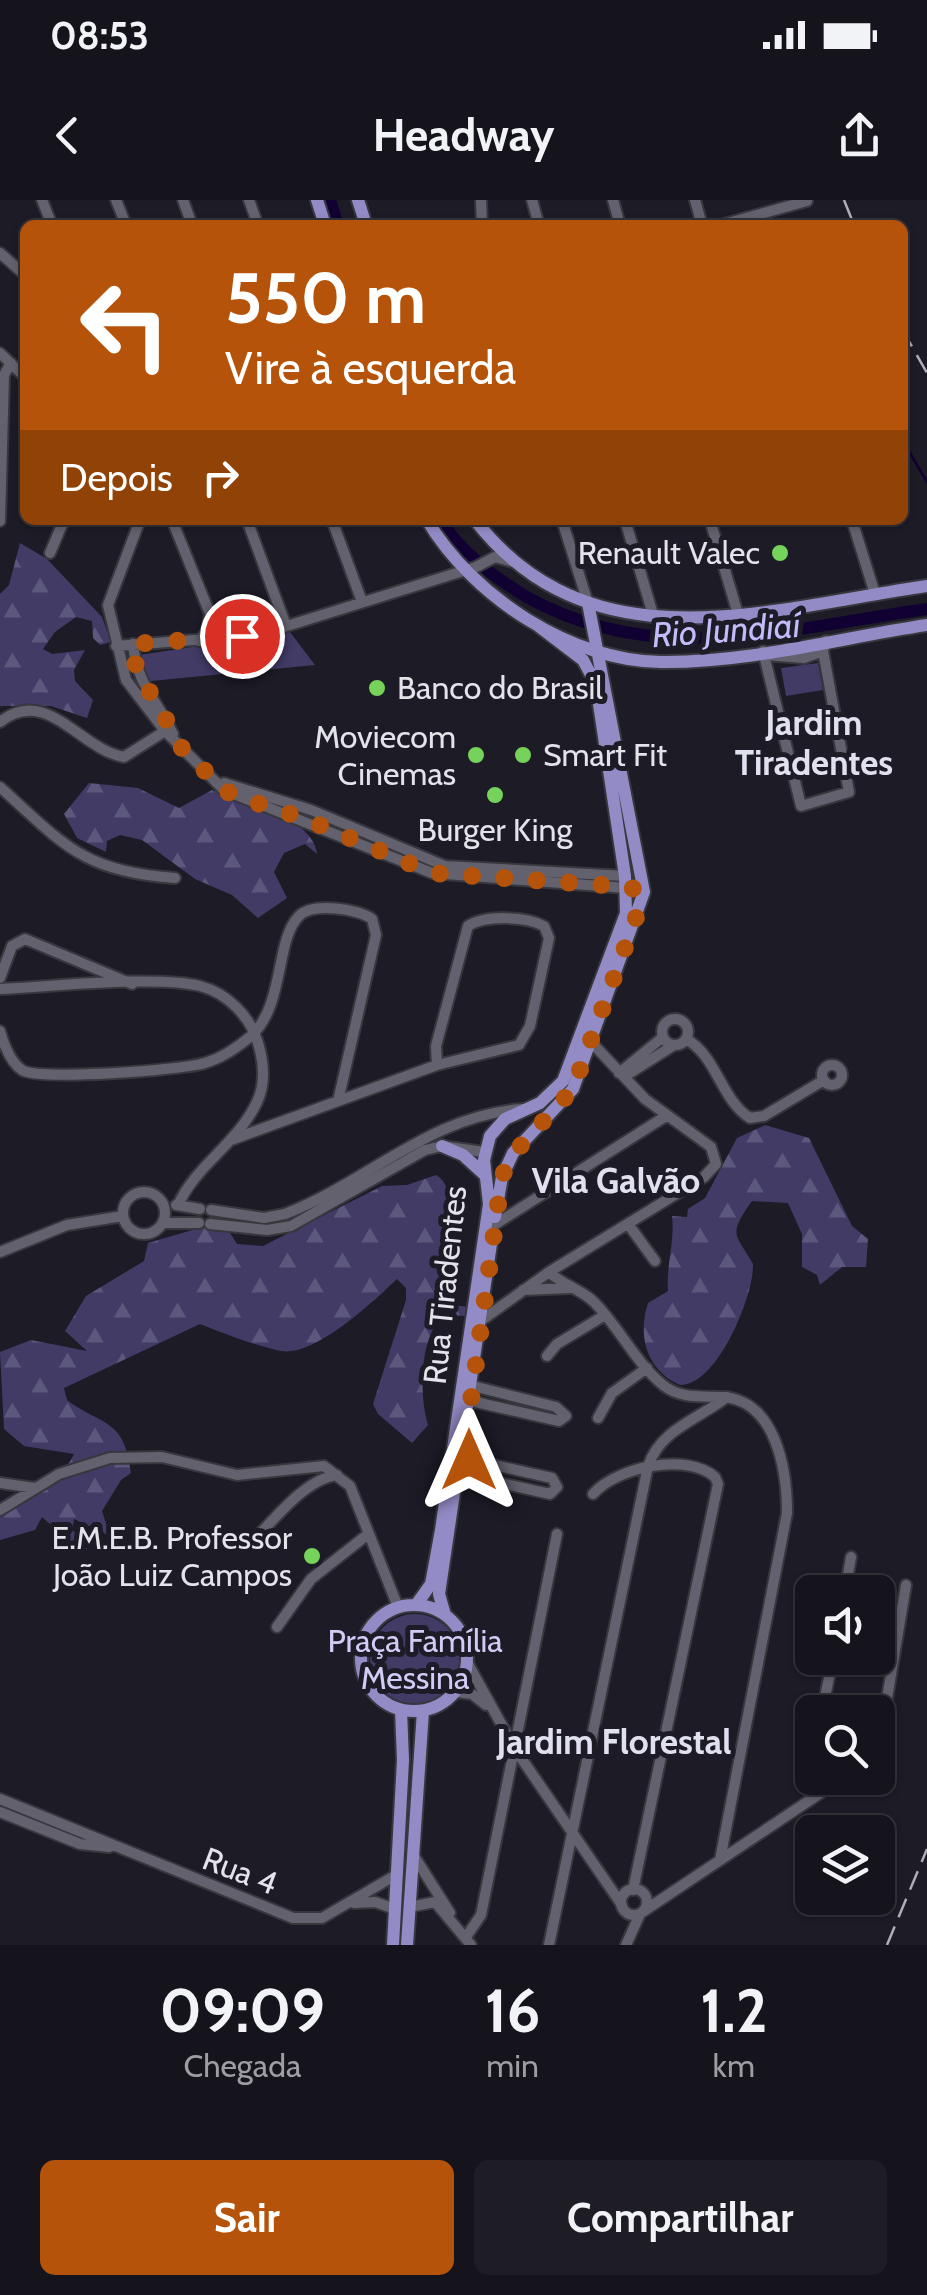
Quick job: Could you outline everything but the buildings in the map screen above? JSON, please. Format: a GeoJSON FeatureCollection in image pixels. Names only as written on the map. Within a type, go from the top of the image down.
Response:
{"type":"FeatureCollection","features":[{"type":"Feature","properties":{"kind":"main road"},"geometry":{"type":"LineString","coordinates":[[432,525],[473,572],[537,625],[629,660],[660,662],[763,653],[824,646],[927,626]]}},
{"type":"Feature","properties":{"kind":"main road"},"geometry":{"type":"LineString","coordinates":[[480,525],[513,562],[589,609],[654,619],[738,614],[927,586]]}},
{"type":"Feature","properties":{"kind":"main road","name":"Rua Tiradentes"},"geometry":{"type":"LineString","coordinates":[[416,1605],[430,1584],[441,1530],[488,1204],[484,1152],[499,1125],[549,1096],[568,1072],[621,934],[638,852],[589,609]]}},
{"type":"Feature","properties":{"kind":"main road","name":"Rua Tiradentes"},"geometry":{"type":"LineString","coordinates":[[444,1614],[439,1594],[463,1458],[502,1176],[514,1153],[567,1099],[592,1043],[641,904],[617,834],[596,684],[582,660],[537,625]]}},
{"type":"Feature","properties":{"kind":"main road"},"geometry":{"type":"LineString","coordinates":[[617,834],[625,858],[632,860],[638,852]]}},
{"type":"Feature","properties":{"kind":"main road"},"geometry":{"type":"LineString","coordinates":[[524,1108],[535,1119],[527,1138]]}},
{"type":"Feature","properties":{"kind":"main road"},"geometry":{"type":"LineString","coordinates":[[442,1146],[463,1155],[486,1176]]}},
{"type":"Feature","properties":{"kind":"main road"},"geometry":{"type":"LineString","coordinates":[[484,1152],[501,1156],[514,1153]]}},
{"type":"Feature","properties":{"kind":"main road"},"geometry":{"type":"LineString","coordinates":[[416,1605],[444,1614],[462,1635],[467,1662],[456,1692],[423,1710],[401,1710],[373,1691],[361,1659],[371,1627],[398,1607],[416,1605]]}},
{"type":"Feature","properties":{"kind":"main road"},"geometry":{"type":"LineString","coordinates":[[393,1945],[401,1710]]}},
{"type":"Feature","properties":{"kind":"main road"},"geometry":{"type":"LineString","coordinates":[[407,1945],[423,1710]]}},
{"type":"Feature","properties":{"kind":"street"},"geometry":{"type":"LineString","coordinates":[[738,220],[807,201]]}},
{"type":"Feature","properties":{"kind":"street"},"geometry":{"type":"LineString","coordinates":[[777,209],[780,220]]}},
{"type":"Feature","properties":{"kind":"street"},"geometry":{"type":"LineString","coordinates":[[0,253],[20,271]]}},
{"type":"Feature","properties":{"kind":"street"},"geometry":{"type":"LineString","coordinates":[[0,353],[20,372]]}},
{"type":"Feature","properties":{"kind":"street"},"geometry":{"type":"LineString","coordinates":[[0,521],[4,375],[12,363]]}},
{"type":"Feature","properties":{"kind":"street"},"geometry":{"type":"LineString","coordinates":[[50,554],[62,525]]}},
{"type":"Feature","properties":{"kind":"street"},"geometry":{"type":"LineString","coordinates":[[139,525],[108,605],[116,646],[132,690],[165,731],[238,797],[448,877],[632,882]]}},
{"type":"Feature","properties":{"kind":"street"},"geometry":{"type":"LineString","coordinates":[[174,525],[210,614],[207,631],[199,640]]}},
{"type":"Feature","properties":{"kind":"street"},"geometry":{"type":"LineString","coordinates":[[248,525],[286,623]]}},
{"type":"Feature","properties":{"kind":"street"},"geometry":{"type":"LineString","coordinates":[[334,525],[360,600]]}},
{"type":"Feature","properties":{"kind":"street","name":"Rua Tiradentes"},"geometry":{"type":"LineString","coordinates":[[564,525],[589,609]]}},
{"type":"Feature","properties":{"kind":"street"},"geometry":{"type":"LineString","coordinates":[[626,525],[654,619]]}},
{"type":"Feature","properties":{"kind":"street"},"geometry":{"type":"LineString","coordinates":[[711,525],[738,614]]}},
{"type":"Feature","properties":{"kind":"street"},"geometry":{"type":"LineString","coordinates":[[854,525],[875,594]]}},
{"type":"Feature","properties":{"kind":"street"},"geometry":{"type":"LineString","coordinates":[[116,646],[258,635],[360,600],[473,572],[495,557],[513,562]]}},
{"type":"Feature","properties":{"kind":"street"},"geometry":{"type":"LineString","coordinates":[[133,644],[137,676],[178,744]]}},
{"type":"Feature","properties":{"kind":"street"},"geometry":{"type":"LineString","coordinates":[[763,653],[801,806],[849,792],[824,646]]}},
{"type":"Feature","properties":{"kind":"street"},"geometry":{"type":"LineString","coordinates":[[132,690],[149,691]]}},
{"type":"Feature","properties":{"kind":"street"},"geometry":{"type":"LineString","coordinates":[[0,722],[16,712],[39,710],[124,757],[165,731]]}},
{"type":"Feature","properties":{"kind":"street"},"geometry":{"type":"LineString","coordinates":[[210,775],[342,822],[445,866]]}},
{"type":"Feature","properties":{"kind":"street"},"geometry":{"type":"LineString","coordinates":[[0,787],[80,856],[116,872],[175,878]]}},
{"type":"Feature","properties":{"kind":"street"},"geometry":{"type":"LineString","coordinates":[[255,794],[279,811]]}},
{"type":"Feature","properties":{"kind":"street"},"geometry":{"type":"LineString","coordinates":[[342,822],[353,840]]}},
{"type":"Feature","properties":{"kind":"street"},"geometry":{"type":"LineString","coordinates":[[418,868],[445,866],[632,882]]}},
{"type":"Feature","properties":{"kind":"street"},"geometry":{"type":"LineString","coordinates":[[0,1031],[13,1061],[34,1075],[190,1067],[223,1056],[255,1032],[278,986],[299,916],[326,909],[367,915],[376,935],[338,1101]]}},
{"type":"Feature","properties":{"kind":"street"},"geometry":{"type":"LineString","coordinates":[[231,1140],[437,1065],[510,1050],[526,1037],[549,938],[544,926],[528,920],[494,920],[468,926],[436,1046],[437,1065]]}},
{"type":"Feature","properties":{"kind":"street"},"geometry":{"type":"LineString","coordinates":[[0,978],[12,946],[25,939],[132,984]]}},
{"type":"Feature","properties":{"kind":"street"},"geometry":{"type":"LineString","coordinates":[[0,989],[132,984],[204,987],[236,1007],[255,1032],[264,1080],[250,1115],[195,1176],[178,1205]]}},
{"type":"Feature","properties":{"kind":"street"},"geometry":{"type":"LineString","coordinates":[[674,1045],[664,1036],[664,1026],[676,1020],[687,1028],[686,1039]]}},
{"type":"Feature","properties":{"kind":"street"},"geometry":{"type":"LineString","coordinates":[[620,1073],[664,1036]]}},
{"type":"Feature","properties":{"kind":"street"},"geometry":{"type":"LineString","coordinates":[[620,1073],[630,1073],[686,1039]]}},
{"type":"Feature","properties":{"kind":"street"},"geometry":{"type":"LineString","coordinates":[[686,1039],[701,1050],[740,1110],[750,1118],[764,1116],[824,1080]]}},
{"type":"Feature","properties":{"kind":"street"},"geometry":{"type":"LineString","coordinates":[[482,1320],[549,1272],[704,1177],[716,1164],[711,1147],[666,1116],[592,1043]]}},
{"type":"Feature","properties":{"kind":"street"},"geometry":{"type":"LineString","coordinates":[[484,1152],[442,1146],[414,1156],[290,1226],[268,1230],[164,1223],[154,1232],[141,1234],[129,1228],[123,1216],[124,1206],[136,1192],[146,1191],[178,1205],[264,1218],[285,1214],[446,1126],[486,1113],[524,1108]]}},
{"type":"Feature","properties":{"kind":"street"},"geometry":{"type":"LineString","coordinates":[[494,1225],[666,1116]]}},
{"type":"Feature","properties":{"kind":"street"},"geometry":{"type":"LineString","coordinates":[[442,1146],[446,1126]]}},
{"type":"Feature","properties":{"kind":"street"},"geometry":{"type":"LineString","coordinates":[[162,1200],[164,1223]]}},
{"type":"Feature","properties":{"kind":"street"},"geometry":{"type":"LineString","coordinates":[[0,1251],[67,1225],[123,1216]]}},
{"type":"Feature","properties":{"kind":"street"},"geometry":{"type":"LineString","coordinates":[[628,1224],[655,1261]]}},
{"type":"Feature","properties":{"kind":"street"},"geometry":{"type":"LineString","coordinates":[[549,1272],[585,1294],[647,1368],[672,1391],[744,1400],[762,1417],[779,1454],[787,1513],[720,1860]]}},
{"type":"Feature","properties":{"kind":"street"},"geometry":{"type":"LineString","coordinates":[[522,1290],[570,1288]]}},
{"type":"Feature","properties":{"kind":"street"},"geometry":{"type":"LineString","coordinates":[[485,1296],[503,1302]]}},
{"type":"Feature","properties":{"kind":"street"},"geometry":{"type":"LineString","coordinates":[[548,1356],[558,1344],[605,1316]]}},
{"type":"Feature","properties":{"kind":"street"},"geometry":{"type":"LineString","coordinates":[[598,1418],[612,1393],[647,1368]]}},
{"type":"Feature","properties":{"kind":"street"},"geometry":{"type":"LineString","coordinates":[[471,1401],[565,1419],[565,1412],[556,1407],[473,1386]]}},
{"type":"Feature","properties":{"kind":"street"},"geometry":{"type":"LineString","coordinates":[[549,1945],[648,1466],[654,1448],[668,1434],[727,1397]]}},
{"type":"Feature","properties":{"kind":"street"},"geometry":{"type":"LineString","coordinates":[[0,1510],[36,1488],[89,1464],[134,1455],[162,1456],[237,1475],[316,1465],[338,1475],[350,1486],[398,1607]]}},
{"type":"Feature","properties":{"kind":"street"},"geometry":{"type":"LineString","coordinates":[[460,1474],[556,1494],[552,1478],[463,1458]]}},
{"type":"Feature","properties":{"kind":"street"},"geometry":{"type":"LineString","coordinates":[[593,1494],[629,1469],[648,1466],[702,1468],[716,1477],[716,1498],[637,1892],[642,1912]]}},
{"type":"Feature","properties":{"kind":"street"},"geometry":{"type":"LineString","coordinates":[[252,1542],[288,1506],[328,1476],[338,1475]]}},
{"type":"Feature","properties":{"kind":"street"},"geometry":{"type":"LineString","coordinates":[[0,1483],[36,1488]]}},
{"type":"Feature","properties":{"kind":"street"},"geometry":{"type":"LineString","coordinates":[[412,1854],[468,1941],[481,1915],[557,1534]]}},
{"type":"Feature","properties":{"kind":"street"},"geometry":{"type":"LineString","coordinates":[[277,1627],[311,1580],[367,1536]]}},
{"type":"Feature","properties":{"kind":"street"},"geometry":{"type":"LineString","coordinates":[[848,1575],[852,1557]]}},
{"type":"Feature","properties":{"kind":"street"},"geometry":{"type":"LineString","coordinates":[[888,1695],[906,1586]]}},
{"type":"Feature","properties":{"kind":"street"},"geometry":{"type":"LineString","coordinates":[[467,1662],[490,1709],[624,1908],[627,1940]]}},
{"type":"Feature","properties":{"kind":"street"},"geometry":{"type":"LineString","coordinates":[[456,1692],[478,1696],[490,1709]]}},
{"type":"Feature","properties":{"kind":"street"},"geometry":{"type":"LineString","coordinates":[[627,1940],[642,1912],[816,1795]]}},
{"type":"Feature","properties":{"kind":"street","name":"Rua 4"},"geometry":{"type":"LineString","coordinates":[[0,1799],[62,1836],[88,1846],[110,1847]]}},
{"type":"Feature","properties":{"kind":"street","name":"Rua 4"},"geometry":{"type":"LineString","coordinates":[[0,1812],[67,1824],[110,1847],[293,1918],[322,1918],[396,1875]]}},
{"type":"Feature","properties":{"kind":"street"},"geometry":{"type":"LineString","coordinates":[[62,1836],[67,1824]]}},
{"type":"Feature","properties":{"kind":"street"},"geometry":{"type":"LineString","coordinates":[[606,1884],[663,1897]]}},
{"type":"Feature","properties":{"kind":"street"},"geometry":{"type":"LineString","coordinates":[[624,1908],[637,1892]]}},
{"type":"Feature","properties":{"kind":"street"},"geometry":{"type":"LineString","coordinates":[[410,1907],[430,1900],[452,1919]]}},
{"type":"Feature","properties":{"kind":"street","name":"Rua 4"},"geometry":{"type":"LineString","coordinates":[[353,1903],[375,1902],[395,1909]]}},
{"type":"Feature","properties":{"kind":"street"},"geometry":{"type":"LineString","coordinates":[[624,1908],[642,1912]]}},
{"type":"Feature","properties":{"kind":"green space"},"geometry":{"type":"Polygon","coordinates":[[[20,543],[47,559],[102,617],[111,642],[100,645],[93,638],[92,621],[76,617],[55,632],[43,649],[52,654],[85,650],[74,670],[75,681],[93,700],[87,718],[51,706],[0,706],[0,594],[9,585],[20,543]]]}},
{"type":"Feature","properties":{"kind":"green space"},"geometry":{"type":"Polygon","coordinates":[[[290,632],[315,665],[141,682],[133,656],[290,632]]]}},
{"type":"Feature","properties":{"kind":"green space"},"geometry":{"type":"Polygon","coordinates":[[[818,663],[823,690],[786,696],[781,668],[818,663]]]}},
{"type":"Feature","properties":{"kind":"green space"},"geometry":{"type":"Polygon","coordinates":[[[89,783],[138,788],[179,808],[212,790],[225,794],[290,820],[313,841],[317,854],[305,844],[284,853],[274,872],[287,898],[258,918],[232,895],[195,879],[142,840],[120,835],[107,841],[106,852],[77,838],[64,814],[89,783]]]}},
{"type":"Feature","properties":{"kind":"green space"},"geometry":{"type":"Polygon","coordinates":[[[765,1125],[809,1138],[852,1226],[868,1239],[866,1267],[842,1267],[820,1285],[817,1275],[802,1267],[802,1234],[788,1203],[752,1201],[737,1229],[753,1264],[740,1317],[720,1356],[707,1371],[680,1385],[652,1362],[644,1328],[648,1303],[668,1291],[672,1216],[687,1217],[688,1209],[705,1198],[737,1138],[765,1125]]]}},
{"type":"Feature","properties":{"kind":"green space"},"geometry":{"type":"Polygon","coordinates":[[[436,1175],[445,1184],[450,1213],[438,1297],[445,1304],[469,1307],[468,1316],[444,1315],[430,1337],[423,1367],[428,1425],[412,1443],[378,1414],[373,1404],[406,1300],[406,1288],[397,1279],[343,1326],[295,1351],[261,1346],[200,1324],[64,1388],[67,1400],[117,1432],[128,1455],[131,1473],[121,1480],[102,1511],[110,1536],[74,1519],[72,1530],[88,1543],[87,1549],[79,1549],[42,1517],[35,1530],[0,1540],[0,1516],[52,1482],[74,1454],[24,1446],[4,1429],[0,1352],[31,1340],[87,1351],[65,1331],[86,1296],[144,1261],[148,1243],[206,1226],[218,1214],[237,1244],[263,1246],[382,1186],[407,1185],[436,1175]]]}},
{"type":"Feature","properties":{"kind":"green space","name":"Praça Família Messina"},"geometry":{"type":"Polygon","coordinates":[[[415,1614],[447,1627],[460,1659],[447,1691],[415,1704],[383,1691],[370,1659],[383,1627],[415,1614]]]}},
{"type":"Feature","properties":{"kind":"waterway","name":"Rio Jundiaí"},"geometry":{"type":"LineString","coordinates":[[330,200],[336,220]]}},
{"type":"Feature","properties":{"kind":"waterway"},"geometry":{"type":"LineString","coordinates":[[908,453],[927,482]]}},
{"type":"Feature","properties":{"kind":"waterway","name":"Rio Jundiaí"},"geometry":{"type":"LineString","coordinates":[[445,525],[478,563],[525,596],[574,619],[623,632],[673,638],[723,637],[927,609]]}},
{"type":"Feature","properties":{"kind":"railway"},"geometry":{"type":"LineString","coordinates":[[844,200],[852,220]]}},
{"type":"Feature","properties":{"kind":"railway"},"geometry":{"type":"LineString","coordinates":[[908,340],[927,373]]}},
{"type":"Feature","properties":{"kind":"railway"},"geometry":{"type":"LineString","coordinates":[[887,1945],[927,1849]]}},
{"type":"Feature","properties":{"kind":"place","name":"Renault Valec"},"geometry":{"type":"Point","coordinates":[780,553]}},
{"type":"Feature","properties":{"kind":"place","name":"Banco do Brasil"},"geometry":{"type":"Point","coordinates":[377,688]}},
{"type":"Feature","properties":{"kind":"place","name":"Moviecom Cinemas"},"geometry":{"type":"Point","coordinates":[476,755]}},
{"type":"Feature","properties":{"kind":"place","name":"Smart Fit"},"geometry":{"type":"Point","coordinates":[523,755]}},
{"type":"Feature","properties":{"kind":"place","name":"Burger King"},"geometry":{"type":"Point","coordinates":[495,795]}},
{"type":"Feature","properties":{"kind":"place","name":"E.M.E.B. Professor João Luiz Campos"},"geometry":{"type":"Point","coordinates":[312,1556]}},
{"type":"Feature","properties":{"kind":"district","name":"Jardim Tiradentes"},"geometry":{"type":"Point","coordinates":[814,743]}},
{"type":"Feature","properties":{"kind":"district","name":"Vila Galvão"},"geometry":{"type":"Point","coordinates":[616,1181]}},
{"type":"Feature","properties":{"kind":"district","name":"Jardim Florestal"},"geometry":{"type":"Point","coordinates":[614,1742]}},
{"type":"Feature","properties":{"kind":"route"},"geometry":{"type":"LineString","coordinates":[[242,636],[133,644],[139,681],[157,701],[178,744],[224,790],[252,804],[303,818],[432,873],[632,887],[641,904],[573,1089],[514,1153],[502,1176],[463,1458],[469,1460]]}}]}
